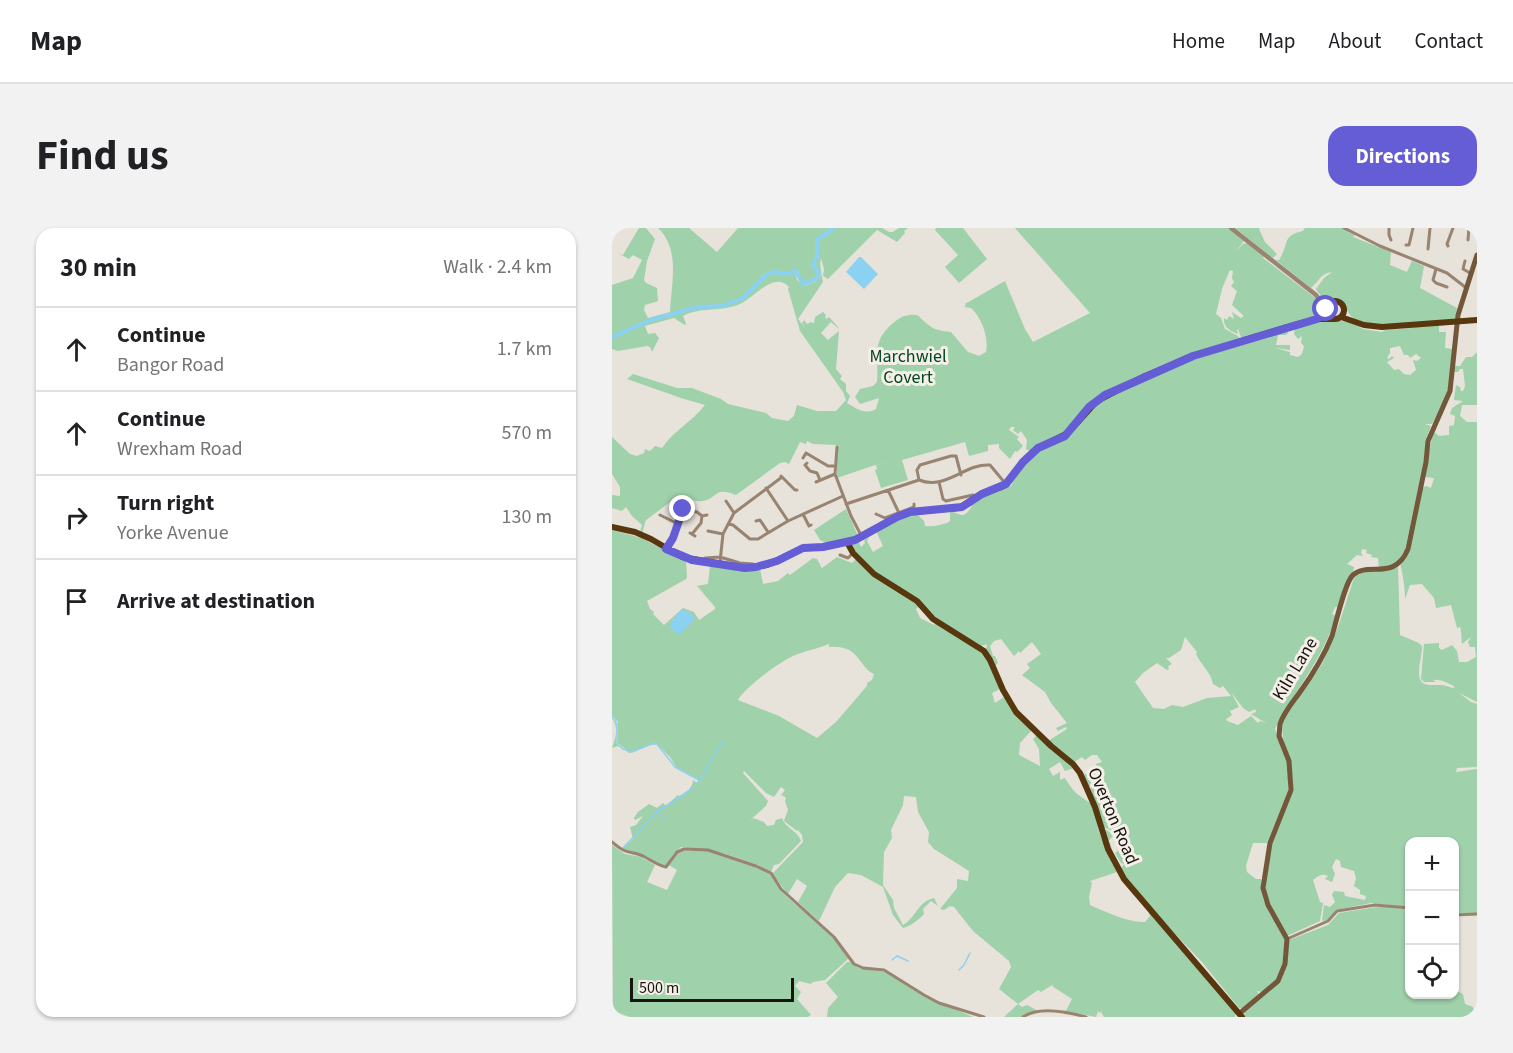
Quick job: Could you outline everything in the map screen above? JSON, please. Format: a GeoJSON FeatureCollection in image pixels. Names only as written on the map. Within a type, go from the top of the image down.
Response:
{"type":"FeatureCollection","features":[{"type":"Feature","properties":{"kind":"main road"},"geometry":{"type":"LineString","coordinates":[[1457,323],[1477,255]]}},
{"type":"Feature","properties":{"kind":"main road"},"geometry":{"type":"LineString","coordinates":[[1317,319],[1331,302],[1339,302],[1355,321]]}},
{"type":"Feature","properties":{"kind":"main road"},"geometry":{"type":"LineString","coordinates":[[1337,318],[1344,308]]}},
{"type":"Feature","properties":{"kind":"main road"},"geometry":{"type":"LineString","coordinates":[[1326,310],[1337,318]]}},
{"type":"Feature","properties":{"kind":"main road"},"geometry":{"type":"LineString","coordinates":[[612,528],[635,532],[685,558],[756,567],[777,561],[803,548],[823,547],[862,537],[903,514],[918,510],[958,508],[1006,484],[1023,462],[1038,448],[1065,436],[1089,407],[1105,395],[1193,356],[1317,319],[1337,318],[1370,326],[1388,327],[1477,320]]}},
{"type":"Feature","properties":{"kind":"main road","name":"Kiln Lane"},"geometry":{"type":"LineString","coordinates":[[1287,939],[1268,905],[1263,888],[1270,843],[1291,790],[1290,766],[1279,736],[1280,724],[1322,658],[1331,638],[1350,578],[1360,571],[1377,570],[1395,565],[1406,555],[1426,462],[1429,436],[1448,398],[1452,384],[1457,323]]}},
{"type":"Feature","properties":{"kind":"main road","name":"Overton Road"},"geometry":{"type":"LineString","coordinates":[[847,542],[850,557],[921,604],[933,619],[984,651],[1016,711],[1073,764],[1082,777],[1095,807],[1108,849],[1124,879],[1240,1015]]}},
{"type":"Feature","properties":{"kind":"main road"},"geometry":{"type":"LineString","coordinates":[[1240,1015],[1280,977],[1285,964],[1287,939]]}},
{"type":"Feature","properties":{"kind":"street"},"geometry":{"type":"LineString","coordinates":[[1231,228],[1316,295],[1331,302]]}},
{"type":"Feature","properties":{"kind":"street"},"geometry":{"type":"LineString","coordinates":[[1344,228],[1380,246],[1447,273],[1466,288]]}},
{"type":"Feature","properties":{"kind":"street"},"geometry":{"type":"LineString","coordinates":[[1409,246],[1413,228]]}},
{"type":"Feature","properties":{"kind":"street"},"geometry":{"type":"LineString","coordinates":[[1428,247],[1431,228]]}},
{"type":"Feature","properties":{"kind":"street"},"geometry":{"type":"LineString","coordinates":[[1448,246],[1453,228]]}},
{"type":"Feature","properties":{"kind":"street"},"geometry":{"type":"LineString","coordinates":[[1468,240],[1469,228]]}},
{"type":"Feature","properties":{"kind":"street"},"geometry":{"type":"LineString","coordinates":[[1390,229],[1391,240]]}},
{"type":"Feature","properties":{"kind":"street"},"geometry":{"type":"LineString","coordinates":[[1463,264],[1463,269],[1470,273]]}},
{"type":"Feature","properties":{"kind":"street"},"geometry":{"type":"LineString","coordinates":[[1436,269],[1433,280],[1447,287]]}},
{"type":"Feature","properties":{"kind":"street"},"geometry":{"type":"LineString","coordinates":[[1316,295],[1326,310]]}},
{"type":"Feature","properties":{"kind":"street"},"geometry":{"type":"LineString","coordinates":[[837,447],[834,474],[862,537]]}},
{"type":"Feature","properties":{"kind":"street"},"geometry":{"type":"LineString","coordinates":[[803,458],[805,451],[828,466],[834,466]]}},
{"type":"Feature","properties":{"kind":"street"},"geometry":{"type":"LineString","coordinates":[[919,480],[917,470],[920,465],[951,456],[956,456],[962,475]]}},
{"type":"Feature","properties":{"kind":"street"},"geometry":{"type":"LineString","coordinates":[[807,463],[805,465],[810,471],[817,473],[818,481],[834,474]]}},
{"type":"Feature","properties":{"kind":"street"},"geometry":{"type":"LineString","coordinates":[[846,504],[919,480],[926,483],[939,482],[962,475],[970,469],[988,465],[1006,484]]}},
{"type":"Feature","properties":{"kind":"street"},"geometry":{"type":"LineString","coordinates":[[720,564],[723,534],[734,513],[782,476],[795,490]]}},
{"type":"Feature","properties":{"kind":"street"},"geometry":{"type":"LineString","coordinates":[[939,482],[945,501],[971,495]]}},
{"type":"Feature","properties":{"kind":"street"},"geometry":{"type":"LineString","coordinates":[[766,488],[788,521]]}},
{"type":"Feature","properties":{"kind":"street"},"geometry":{"type":"LineString","coordinates":[[888,490],[898,513]]}},
{"type":"Feature","properties":{"kind":"street"},"geometry":{"type":"LineString","coordinates":[[728,524],[733,525],[750,539],[758,539],[788,521],[843,496]]}},
{"type":"Feature","properties":{"kind":"street"},"geometry":{"type":"LineString","coordinates":[[666,549],[686,500]]}},
{"type":"Feature","properties":{"kind":"street"},"geometry":{"type":"LineString","coordinates":[[725,502],[734,513]]}},
{"type":"Feature","properties":{"kind":"street"},"geometry":{"type":"LineString","coordinates":[[876,514],[885,518],[914,506]]}},
{"type":"Feature","properties":{"kind":"street"},"geometry":{"type":"LineString","coordinates":[[683,509],[704,515],[692,535]]}},
{"type":"Feature","properties":{"kind":"street"},"geometry":{"type":"LineString","coordinates":[[660,514],[678,524]]}},
{"type":"Feature","properties":{"kind":"street"},"geometry":{"type":"LineString","coordinates":[[803,514],[809,526],[811,525]]}},
{"type":"Feature","properties":{"kind":"street"},"geometry":{"type":"LineString","coordinates":[[759,520],[768,532]]}},
{"type":"Feature","properties":{"kind":"street"},"geometry":{"type":"LineString","coordinates":[[710,530],[723,534]]}},
{"type":"Feature","properties":{"kind":"street"},"geometry":{"type":"LineString","coordinates":[[840,555],[850,557]]}},
{"type":"Feature","properties":{"kind":"street"},"geometry":{"type":"LineString","coordinates":[[698,556],[720,556],[740,563],[751,563]]}},
{"type":"Feature","properties":{"kind":"street"},"geometry":{"type":"LineString","coordinates":[[612,842],[623,851],[640,855],[666,867],[677,852],[684,849],[708,850],[771,873],[782,889],[834,937],[854,964],[863,968],[884,970],[932,999],[984,1017]]}},
{"type":"Feature","properties":{"kind":"street"},"geometry":{"type":"LineString","coordinates":[[1287,939],[1328,921],[1337,911],[1376,905],[1405,908]]}},
{"type":"Feature","properties":{"kind":"street"},"geometry":{"type":"LineString","coordinates":[[1459,915],[1477,914]]}},
{"type":"Feature","properties":{"kind":"street"},"geometry":{"type":"LineString","coordinates":[[1023,1017],[1030,1013],[1044,1012],[1072,1013],[1086,1017]]}},
{"type":"Feature","properties":{"kind":"green space","name":"Marchwiel Covert"},"geometry":{"type":"Polygon","coordinates":[[[639,228],[646,228],[655,239],[647,261],[644,280],[657,288],[658,301],[645,305],[644,310],[648,318],[670,312],[672,257],[670,246],[658,228],[689,228],[717,252],[738,228],[831,228],[815,240],[816,257],[812,265],[819,275],[815,279],[808,282],[800,281],[799,272],[796,269],[786,274],[775,271],[768,272],[759,281],[772,272],[786,275],[795,272],[797,280],[804,286],[815,282],[821,275],[814,263],[819,257],[818,241],[836,228],[882,228],[893,232],[899,228],[908,228],[897,242],[877,230],[828,279],[823,276],[821,258],[823,282],[798,319],[806,329],[802,323],[804,320],[807,324],[814,323],[815,317],[823,312],[826,319],[829,317],[838,327],[839,329],[831,322],[821,333],[828,340],[839,331],[836,369],[842,376],[840,379],[846,384],[846,391],[850,396],[847,403],[865,411],[876,409],[879,398],[860,404],[855,397],[860,389],[873,386],[877,382],[879,341],[888,327],[902,317],[916,315],[935,329],[951,332],[968,352],[979,356],[986,352],[985,335],[978,317],[971,308],[964,307],[965,304],[1005,281],[1025,329],[1033,342],[1090,313],[1015,228],[1229,228],[1244,241],[1236,251],[1243,244],[1248,243],[1264,256],[1263,258],[1318,300],[1323,310],[1319,317],[1242,340],[1238,329],[1238,334],[1232,332],[1224,321],[1224,318],[1227,320],[1229,316],[1234,319],[1232,312],[1241,318],[1244,316],[1232,305],[1237,291],[1231,286],[1234,282],[1233,271],[1230,270],[1222,289],[1216,314],[1221,318],[1225,329],[1238,336],[1240,340],[1111,390],[1096,399],[1067,432],[1032,452],[1026,449],[1027,440],[1021,431],[1018,434],[1013,430],[1015,427],[1011,427],[1009,430],[1019,437],[1017,439],[1023,446],[1017,452],[1015,451],[1010,459],[999,448],[999,444],[988,445],[988,451],[969,456],[965,442],[902,460],[908,480],[881,488],[875,470],[876,465],[890,460],[837,478],[837,445],[800,442],[789,464],[780,463],[736,495],[719,492],[708,500],[700,501],[677,497],[646,520],[642,533],[640,532],[642,525],[626,507],[622,511],[612,508],[612,495],[620,496],[620,487],[612,474],[612,437],[630,454],[637,456],[644,453],[645,449],[650,451],[655,446],[662,448],[705,405],[627,379],[633,374],[677,388],[692,388],[728,404],[788,421],[794,416],[797,405],[817,411],[836,411],[846,400],[843,392],[800,331],[789,287],[783,283],[771,283],[734,306],[697,311],[683,316],[685,325],[674,318],[645,326],[648,334],[655,333],[659,338],[652,352],[647,346],[618,351],[612,349],[612,285],[633,278],[642,260],[633,255],[629,259],[618,253],[623,255],[639,228]]]}},
{"type":"Feature","properties":{"kind":"green space"},"geometry":{"type":"Polygon","coordinates":[[[936,228],[963,228],[987,259],[959,283],[945,267],[958,255],[935,230],[936,228]]]}},
{"type":"Feature","properties":{"kind":"green space"},"geometry":{"type":"Polygon","coordinates":[[[1235,228],[1260,228],[1265,242],[1277,254],[1273,258],[1235,228]]]}},
{"type":"Feature","properties":{"kind":"green space"},"geometry":{"type":"Polygon","coordinates":[[[1305,228],[1346,228],[1348,232],[1355,235],[1353,237],[1391,252],[1390,265],[1407,272],[1412,261],[1424,266],[1420,288],[1457,308],[1454,322],[1434,323],[1439,326],[1439,332],[1446,332],[1445,348],[1453,349],[1447,398],[1432,424],[1425,424],[1431,426],[1426,439],[1424,460],[1405,550],[1396,563],[1379,568],[1378,558],[1371,557],[1372,555],[1366,553],[1367,550],[1362,549],[1363,556],[1357,555],[1347,564],[1354,567],[1353,572],[1346,584],[1339,607],[1335,607],[1332,614],[1336,616],[1324,646],[1275,729],[1288,763],[1288,791],[1267,843],[1253,843],[1246,866],[1247,872],[1256,879],[1261,879],[1263,898],[1286,938],[1285,955],[1277,980],[1263,992],[1257,991],[1259,995],[1243,1008],[1239,1008],[1202,962],[1158,916],[1119,870],[1106,839],[1105,831],[1107,830],[1113,836],[1108,841],[1121,869],[1124,864],[1115,853],[1122,848],[1120,846],[1122,844],[1109,829],[1102,827],[1090,789],[1099,770],[1089,787],[1083,775],[1088,773],[1090,775],[1088,771],[1096,769],[1096,764],[1102,762],[1097,755],[1092,755],[1085,760],[1082,757],[1074,762],[1048,741],[1067,729],[1066,727],[1058,731],[1056,728],[1067,723],[1045,692],[1022,675],[1030,668],[1027,664],[1041,654],[1032,642],[1014,656],[1001,639],[994,641],[990,646],[998,663],[995,666],[994,660],[986,649],[987,644],[981,646],[933,618],[921,601],[877,575],[855,554],[851,545],[859,542],[861,547],[865,543],[864,540],[869,537],[867,541],[873,552],[883,546],[876,531],[915,512],[924,521],[925,526],[950,521],[950,511],[964,515],[972,506],[970,505],[986,494],[1011,486],[1020,469],[1034,454],[1043,447],[1068,437],[1101,400],[1194,358],[1287,328],[1286,335],[1278,335],[1276,345],[1290,345],[1290,350],[1275,348],[1298,357],[1302,354],[1304,346],[1301,343],[1302,336],[1298,339],[1294,334],[1295,327],[1318,321],[1343,321],[1363,329],[1382,332],[1413,328],[1367,324],[1359,321],[1350,315],[1342,301],[1324,298],[1316,289],[1332,272],[1323,276],[1311,288],[1276,260],[1279,260],[1289,238],[1305,228]],[[1400,346],[1390,348],[1387,358],[1392,356],[1394,358],[1387,362],[1394,370],[1399,369],[1404,374],[1410,375],[1416,370],[1413,360],[1417,361],[1421,358],[1416,354],[1410,358],[1404,355],[1400,346]],[[1185,637],[1181,650],[1166,658],[1172,664],[1168,666],[1169,669],[1157,663],[1135,682],[1153,708],[1164,709],[1172,705],[1183,707],[1207,698],[1231,696],[1223,686],[1220,688],[1213,684],[1197,652],[1185,637]],[[1231,692],[1239,707],[1230,711],[1232,715],[1226,719],[1227,721],[1238,725],[1251,716],[1258,723],[1260,721],[1266,723],[1251,714],[1256,712],[1255,709],[1249,712],[1243,708],[1231,692]]]}},
{"type":"Feature","properties":{"kind":"green space"},"geometry":{"type":"Polygon","coordinates":[[[1477,352],[1477,405],[1462,405],[1460,416],[1467,422],[1477,422],[1477,702],[1459,693],[1477,704],[1477,767],[1457,768],[1456,772],[1477,769],[1477,913],[1459,913],[1459,837],[1405,837],[1405,907],[1371,903],[1336,910],[1328,920],[1322,921],[1324,905],[1330,907],[1335,902],[1332,895],[1334,891],[1344,892],[1345,896],[1365,900],[1366,896],[1360,894],[1360,890],[1354,886],[1356,878],[1354,871],[1341,867],[1340,861],[1336,859],[1332,867],[1335,874],[1332,882],[1325,879],[1328,876],[1324,875],[1313,880],[1320,902],[1323,903],[1320,921],[1287,936],[1265,895],[1269,850],[1293,784],[1284,744],[1283,719],[1322,664],[1338,627],[1354,578],[1360,573],[1398,565],[1400,635],[1422,646],[1419,675],[1420,680],[1424,683],[1455,687],[1441,681],[1424,682],[1421,679],[1424,644],[1439,643],[1439,648],[1442,650],[1452,645],[1457,651],[1459,662],[1467,662],[1476,657],[1475,647],[1470,647],[1468,642],[1471,637],[1462,644],[1460,627],[1457,628],[1451,605],[1436,608],[1434,598],[1422,584],[1410,585],[1405,599],[1400,563],[1403,561],[1422,488],[1426,486],[1431,488],[1434,478],[1425,477],[1433,431],[1439,436],[1449,435],[1449,426],[1454,425],[1455,416],[1450,414],[1452,408],[1463,401],[1454,400],[1456,385],[1461,391],[1465,386],[1463,369],[1453,372],[1454,366],[1460,366],[1466,357],[1472,357],[1477,352]]]}},
{"type":"Feature","properties":{"kind":"green space"},"geometry":{"type":"Polygon","coordinates":[[[846,509],[858,536],[829,544],[820,540],[814,530],[846,509]]]}},
{"type":"Feature","properties":{"kind":"green space"},"geometry":{"type":"Polygon","coordinates":[[[612,530],[642,538],[686,562],[686,579],[647,601],[653,614],[664,625],[683,608],[694,612],[699,620],[715,609],[697,586],[708,584],[710,566],[742,570],[760,569],[763,584],[778,581],[788,573],[790,575],[813,558],[817,559],[822,568],[837,557],[852,563],[856,559],[920,606],[916,609],[920,618],[934,625],[936,623],[987,657],[1000,689],[992,693],[995,703],[1004,697],[1032,730],[1020,743],[1019,755],[1040,766],[1039,749],[1033,739],[1037,735],[1074,768],[1065,771],[1060,762],[1049,769],[1053,776],[1060,772],[1060,780],[1065,778],[1075,792],[1093,805],[1099,832],[1117,872],[1090,881],[1092,883],[1090,905],[1139,922],[1145,922],[1150,916],[1148,911],[1236,1012],[1235,1017],[1104,1017],[1102,1009],[1100,1013],[1098,1011],[1096,1017],[1066,1011],[1072,999],[1052,986],[1054,984],[1041,992],[1038,990],[1018,1004],[999,989],[1011,967],[1009,961],[973,931],[954,907],[940,909],[957,888],[957,879],[968,881],[969,871],[934,849],[928,842],[929,832],[918,812],[916,797],[904,796],[903,805],[891,830],[892,838],[884,852],[883,885],[893,900],[894,908],[903,925],[924,902],[934,898],[938,906],[931,901],[923,909],[922,916],[903,928],[893,915],[883,887],[861,875],[848,873],[835,887],[819,921],[798,902],[807,886],[797,879],[788,894],[772,874],[803,842],[798,830],[784,821],[801,841],[779,864],[774,865],[771,872],[758,865],[723,853],[720,855],[752,864],[769,873],[786,896],[821,924],[843,949],[848,959],[825,980],[811,984],[799,981],[795,986],[801,992],[797,999],[811,1015],[808,1017],[630,1017],[613,1011],[612,845],[625,854],[641,857],[655,865],[647,882],[667,890],[677,870],[669,865],[679,851],[714,851],[681,847],[666,865],[662,865],[622,849],[633,839],[630,827],[636,825],[643,816],[635,820],[638,812],[649,804],[657,808],[663,803],[666,806],[678,795],[680,797],[687,792],[693,780],[697,783],[703,776],[699,780],[676,767],[656,743],[629,753],[624,750],[629,752],[618,743],[618,722],[612,716],[612,530]],[[829,644],[787,659],[755,682],[738,700],[779,716],[817,738],[836,722],[867,686],[867,683],[872,680],[874,674],[853,652],[839,647],[829,647],[829,644]],[[744,771],[743,773],[768,801],[766,806],[748,822],[753,818],[764,822],[767,826],[774,825],[776,820],[782,818],[784,821],[788,810],[786,798],[782,795],[780,797],[785,790],[781,787],[774,797],[766,793],[744,771]]]}},
{"type":"Feature","properties":{"kind":"green space"},"geometry":{"type":"Polygon","coordinates":[[[613,720],[617,725],[616,743],[621,748],[618,746],[612,748],[616,731],[613,720]]]}},
{"type":"Feature","properties":{"kind":"green space"},"geometry":{"type":"Polygon","coordinates":[[[1383,906],[1405,909],[1405,999],[1459,999],[1459,992],[1463,994],[1465,1004],[1473,1007],[1474,1012],[1465,1017],[1245,1017],[1244,1012],[1278,982],[1289,940],[1328,925],[1339,913],[1383,906]]]}},
{"type":"Feature","properties":{"kind":"green space"},"geometry":{"type":"Polygon","coordinates":[[[847,962],[851,962],[858,968],[885,972],[918,993],[973,1017],[827,1017],[828,1008],[838,997],[826,983],[847,962]]]}},
{"type":"Feature","properties":{"kind":"green space"},"geometry":{"type":"Polygon","coordinates":[[[1018,1004],[1022,1007],[1027,1005],[1040,1012],[1030,1012],[1021,1017],[1004,1017],[1018,1004]]]}},
{"type":"Feature","properties":{"kind":"water"},"geometry":{"type":"Polygon","coordinates":[[[859,257],[878,274],[864,289],[846,272],[859,257]]]}},
{"type":"Feature","properties":{"kind":"water"},"geometry":{"type":"Polygon","coordinates":[[[682,609],[692,614],[694,619],[679,635],[670,627],[673,619],[682,609]]]}},
{"type":"Feature","properties":{"kind":"waterway"},"geometry":{"type":"LineString","coordinates":[[612,337],[651,320],[697,307],[723,306],[743,298],[766,275],[776,271],[791,273],[795,270],[803,284],[813,280],[819,272],[813,266],[817,256],[817,240],[834,228]]}},
{"type":"Feature","properties":{"kind":"waterway"},"geometry":{"type":"LineString","coordinates":[[612,717],[617,724],[617,743],[623,749],[632,752],[651,744],[657,744],[675,767],[699,780]]}},
{"type":"Feature","properties":{"kind":"waterway"},"geometry":{"type":"LineString","coordinates":[[696,784],[725,740]]}},
{"type":"Feature","properties":{"kind":"waterway"},"geometry":{"type":"LineString","coordinates":[[663,818],[658,811],[693,788]]}},
{"type":"Feature","properties":{"kind":"waterway"},"geometry":{"type":"LineString","coordinates":[[622,849],[658,811]]}},
{"type":"Feature","properties":{"kind":"waterway"},"geometry":{"type":"LineString","coordinates":[[959,970],[970,953]]}},
{"type":"Feature","properties":{"kind":"waterway"},"geometry":{"type":"LineString","coordinates":[[892,960],[897,956],[908,961]]}},
{"type":"Feature","properties":{"kind":"waterway"},"geometry":{"type":"LineString","coordinates":[[1467,1017],[1475,1013],[1477,1015]]}},
{"type":"Feature","properties":{"kind":"route"},"geometry":{"type":"LineString","coordinates":[[683,509],[673,538],[666,549],[692,560],[745,568],[767,565],[803,548],[823,547],[855,540],[910,512],[958,508],[1006,484],[1023,462],[1038,448],[1065,436],[1089,407],[1105,395],[1193,356],[1317,319],[1322,317],[1326,309]]}}]}
